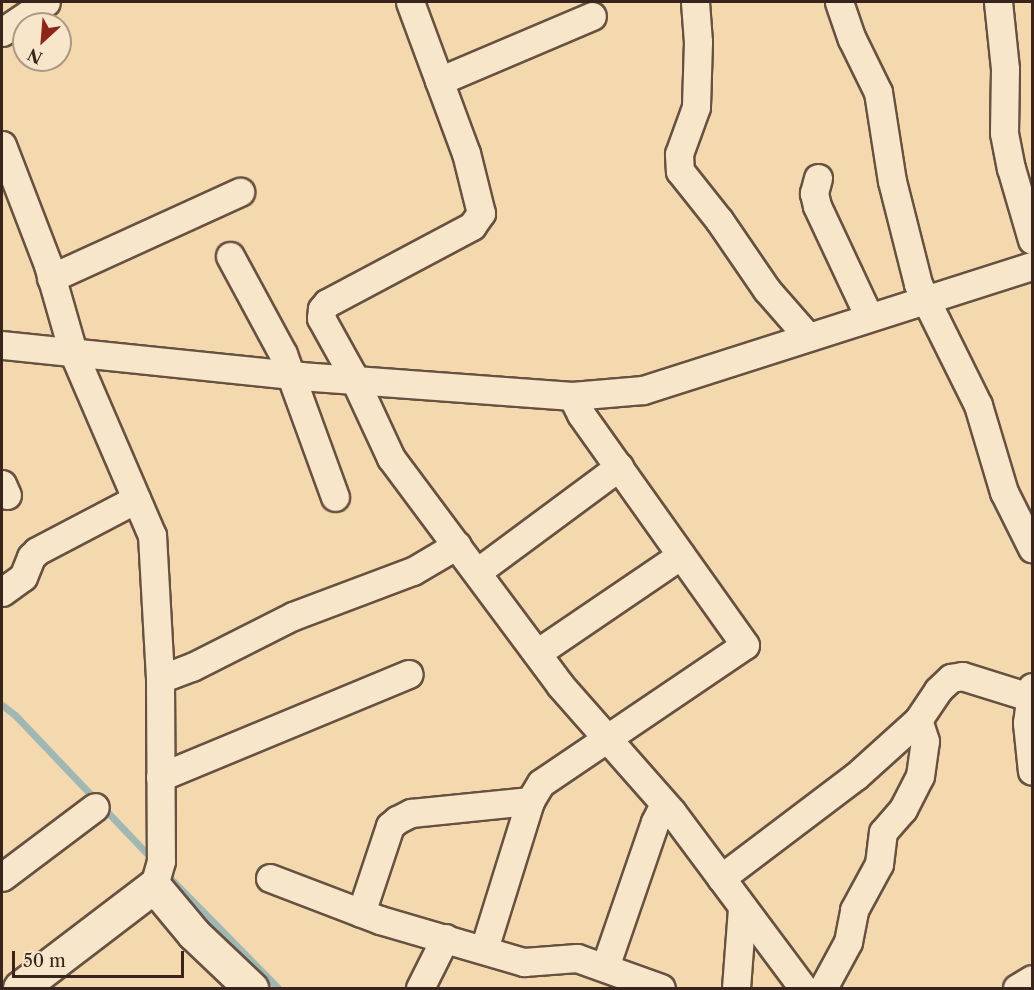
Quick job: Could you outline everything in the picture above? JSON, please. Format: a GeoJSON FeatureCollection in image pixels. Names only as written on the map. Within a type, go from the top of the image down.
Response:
{"type":"FeatureCollection","features":[{"type":"Feature","properties":{"kind":"street"},"geometry":{"type":"LineString","coordinates":[[2,32],[46,2]]}},
{"type":"Feature","properties":{"kind":"street"},"geometry":{"type":"LineString","coordinates":[[410,2],[466,153],[481,213],[472,225],[325,304],[321,318],[355,381],[392,458],[537,653],[606,739],[664,804],[803,988]]}},
{"type":"Feature","properties":{"kind":"street"},"geometry":{"type":"LineString","coordinates":[[695,2],[698,42],[696,107],[679,154],[680,171],[719,220],[767,290],[808,336]]}},
{"type":"Feature","properties":{"kind":"street"},"geometry":{"type":"LineString","coordinates":[[839,2],[852,39],[878,92],[892,181],[924,299],[978,405],[1004,492],[1032,548]]}},
{"type":"Feature","properties":{"kind":"street"},"geometry":{"type":"LineString","coordinates":[[998,2],[1005,69],[1004,133],[1011,168],[1032,240]]}},
{"type":"Feature","properties":{"kind":"street"},"geometry":{"type":"LineString","coordinates":[[439,81],[592,16]]}},
{"type":"Feature","properties":{"kind":"street"},"geometry":{"type":"LineString","coordinates":[[2,145],[51,278],[73,352],[152,535],[160,679],[161,861],[154,886],[20,988]]}},
{"type":"Feature","properties":{"kind":"street"},"geometry":{"type":"LineString","coordinates":[[818,178],[814,194],[817,206],[869,317]]}},
{"type":"Feature","properties":{"kind":"street"},"geometry":{"type":"LineString","coordinates":[[51,278],[240,192]]}},
{"type":"Feature","properties":{"kind":"street"},"geometry":{"type":"LineString","coordinates":[[230,256],[283,354],[335,497]]}},
{"type":"Feature","properties":{"kind":"street"},"geometry":{"type":"LineString","coordinates":[[2,345],[355,381],[572,396],[643,390],[1032,266]]}},
{"type":"Feature","properties":{"kind":"street"},"geometry":{"type":"LineString","coordinates":[[484,949],[530,801],[541,783],[745,645],[581,414],[572,396]]}},
{"type":"Feature","properties":{"kind":"street"},"geometry":{"type":"LineString","coordinates":[[477,572],[619,467]]}},
{"type":"Feature","properties":{"kind":"street"},"geometry":{"type":"LineString","coordinates":[[2,592],[23,578],[31,557],[37,551],[136,499]]}},
{"type":"Feature","properties":{"kind":"street"},"geometry":{"type":"LineString","coordinates":[[160,679],[192,667],[293,616],[413,571],[457,545]]}},
{"type":"Feature","properties":{"kind":"street"},"geometry":{"type":"LineString","coordinates":[[537,653],[681,555]]}},
{"type":"Feature","properties":{"kind":"street"},"geometry":{"type":"LineString","coordinates":[[160,777],[409,674]]}},
{"type":"Feature","properties":{"kind":"street"},"geometry":{"type":"LineString","coordinates":[[721,878],[820,804],[918,720],[944,684],[956,676],[1031,692],[1027,723],[1032,771]]}},
{"type":"Feature","properties":{"kind":"street"},"geometry":{"type":"LineString","coordinates":[[823,988],[848,942],[854,910],[879,864],[883,832],[903,809],[920,776],[925,741],[918,720]]}},
{"type":"Feature","properties":{"kind":"street"},"geometry":{"type":"LineString","coordinates":[[361,913],[390,826],[397,820],[411,813],[530,801]]}},
{"type":"Feature","properties":{"kind":"street"},"geometry":{"type":"LineString","coordinates":[[605,967],[655,822],[664,804]]}},
{"type":"Feature","properties":{"kind":"street"},"geometry":{"type":"LineString","coordinates":[[2,877],[95,807]]}},
{"type":"Feature","properties":{"kind":"street"},"geometry":{"type":"LineString","coordinates":[[270,878],[361,913],[524,962],[542,962],[571,957],[662,988]]}},
{"type":"Feature","properties":{"kind":"street"},"geometry":{"type":"LineString","coordinates":[[154,886],[194,934],[251,988]]}},
{"type":"Feature","properties":{"kind":"street"},"geometry":{"type":"LineString","coordinates":[[736,988],[742,909]]}},
{"type":"Feature","properties":{"kind":"street"},"geometry":{"type":"LineString","coordinates":[[421,988],[445,938]]}},
{"type":"Feature","properties":{"kind":"street"},"geometry":{"type":"LineString","coordinates":[[1017,988],[1032,979]]}},
{"type":"Feature","properties":{"kind":"street"},"geometry":{"type":"LineString","coordinates":[[2,980],[8,988]]}},
{"type":"Feature","properties":{"kind":"waterway"},"geometry":{"type":"LineString","coordinates":[[2,705],[15,715],[153,860]]}},
{"type":"Feature","properties":{"kind":"waterway"},"geometry":{"type":"LineString","coordinates":[[164,872],[278,988]]}}]}
